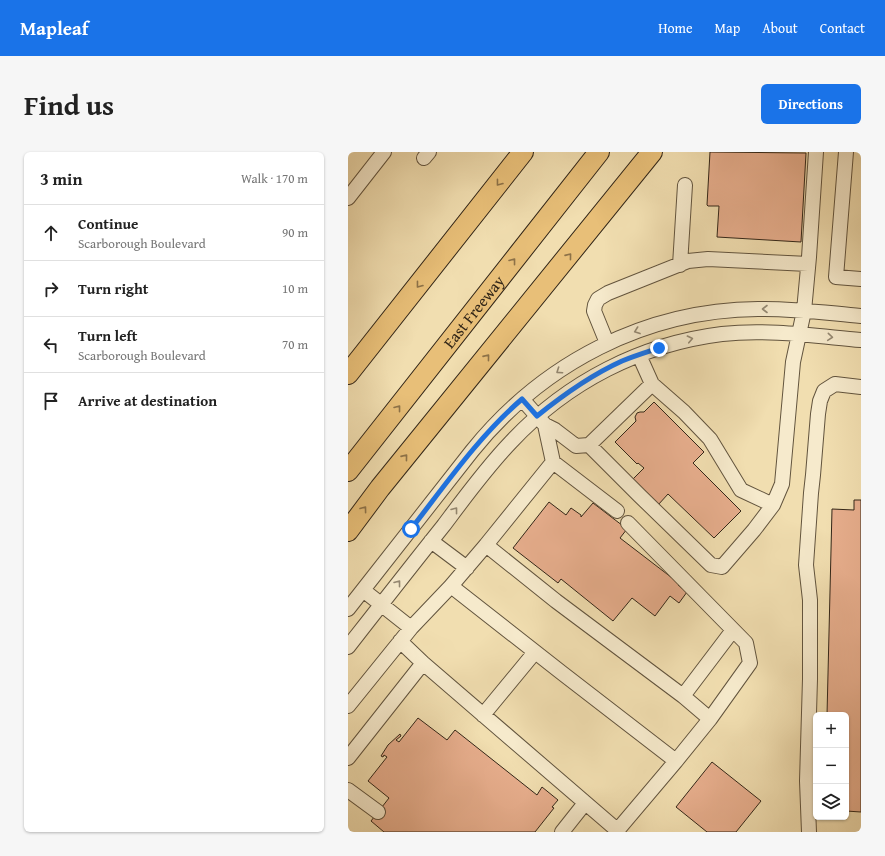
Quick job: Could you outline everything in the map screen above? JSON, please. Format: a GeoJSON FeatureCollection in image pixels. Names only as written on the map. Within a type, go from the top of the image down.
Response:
{"type":"FeatureCollection","features":[{"type":"Feature","properties":{"kind":"highway"},"geometry":{"type":"LineString","coordinates":[[348,374],[523,152]]}},
{"type":"Feature","properties":{"kind":"highway","name":"East Freeway"},"geometry":{"type":"LineString","coordinates":[[348,471],[599,152]]}},
{"type":"Feature","properties":{"kind":"highway"},"geometry":{"type":"LineString","coordinates":[[348,531],[380,488],[652,152]]}},
{"type":"Feature","properties":{"kind":"street"},"geometry":{"type":"LineString","coordinates":[[348,198],[384,152]]}},
{"type":"Feature","properties":{"kind":"street"},"geometry":{"type":"LineString","coordinates":[[589,445],[711,565],[722,567],[754,530],[773,505],[782,484],[793,362],[804,311],[816,152]]}},
{"type":"Feature","properties":{"kind":"street"},"geometry":{"type":"LineString","coordinates":[[846,152],[836,277],[861,279]]}},
{"type":"Feature","properties":{"kind":"street"},"geometry":{"type":"LineString","coordinates":[[680,265],[685,185]]}},
{"type":"Feature","properties":{"kind":"street"},"geometry":{"type":"LineString","coordinates":[[607,343],[594,311],[598,299],[608,293],[688,261],[708,259],[808,264]]}},
{"type":"Feature","properties":{"kind":"street"},"geometry":{"type":"LineString","coordinates":[[348,609],[481,439],[522,399],[563,368],[578,359],[607,343],[637,330],[669,320],[701,314],[757,309],[861,316]]}},
{"type":"Feature","properties":{"kind":"street"},"geometry":{"type":"LineString","coordinates":[[348,647],[498,456],[515,438],[541,421],[566,394],[593,377],[622,361],[659,348],[692,339],[724,334],[762,332],[861,340]]}},
{"type":"Feature","properties":{"kind":"street"},"geometry":{"type":"LineString","coordinates":[[639,355],[652,384],[684,412],[710,439],[741,490],[773,505]]}},
{"type":"Feature","properties":{"kind":"street"},"geometry":{"type":"LineString","coordinates":[[522,399],[541,421],[576,446],[589,445],[652,384]]}},
{"type":"Feature","properties":{"kind":"street"},"geometry":{"type":"LineString","coordinates":[[809,832],[808,781],[810,600],[806,565],[818,414],[820,401],[824,391],[835,384],[861,387]]}},
{"type":"Feature","properties":{"kind":"street"},"geometry":{"type":"LineString","coordinates":[[541,421],[553,462],[617,511]]}},
{"type":"Feature","properties":{"kind":"street"},"geometry":{"type":"LineString","coordinates":[[348,706],[411,628],[467,568],[553,462]]}},
{"type":"Feature","properties":{"kind":"street"},"geometry":{"type":"LineString","coordinates":[[400,641],[423,663],[616,831],[710,719],[750,663],[746,644],[628,523]]}},
{"type":"Feature","properties":{"kind":"street"},"geometry":{"type":"LineString","coordinates":[[431,541],[467,568]]}},
{"type":"Feature","properties":{"kind":"street"},"geometry":{"type":"LineString","coordinates":[[486,545],[556,601],[683,696],[710,719]]}},
{"type":"Feature","properties":{"kind":"street"},"geometry":{"type":"LineString","coordinates":[[451,586],[676,761]]}},
{"type":"Feature","properties":{"kind":"street"},"geometry":{"type":"LineString","coordinates":[[363,590],[411,628]]}},
{"type":"Feature","properties":{"kind":"street"},"geometry":{"type":"LineString","coordinates":[[683,696],[733,630]]}},
{"type":"Feature","properties":{"kind":"street"},"geometry":{"type":"LineString","coordinates":[[483,715],[536,652]]}},
{"type":"Feature","properties":{"kind":"street"},"geometry":{"type":"LineString","coordinates":[[348,758],[423,663]]}},
{"type":"Feature","properties":{"kind":"street"},"geometry":{"type":"LineString","coordinates":[[348,790],[378,812]]}},
{"type":"Feature","properties":{"kind":"street"},"geometry":{"type":"LineString","coordinates":[[562,832],[585,803]]}},
{"type":"Feature","properties":{"kind":"building"},"geometry":{"type":"Polygon","coordinates":[[[710,152],[806,153],[801,242],[717,237],[719,206],[707,205],[710,152]]]}},
{"type":"Feature","properties":{"kind":"building"},"geometry":{"type":"Polygon","coordinates":[[[654,402],[704,452],[693,463],[741,511],[714,538],[668,494],[658,505],[632,480],[644,468],[638,463],[637,464],[615,442],[636,421],[635,417],[637,413],[644,412],[654,402]]]}},
{"type":"Feature","properties":{"kind":"building"},"geometry":{"type":"Polygon","coordinates":[[[854,500],[861,500],[861,812],[849,811],[849,712],[827,712],[832,509],[854,510],[854,500]]]}},
{"type":"Feature","properties":{"kind":"building"},"geometry":{"type":"Polygon","coordinates":[[[549,502],[566,515],[571,508],[581,515],[581,517],[593,503],[627,529],[620,538],[680,584],[678,585],[687,592],[679,603],[670,596],[655,616],[632,598],[613,621],[561,579],[558,583],[513,548],[549,502]]]}},
{"type":"Feature","properties":{"kind":"building"},"geometry":{"type":"Polygon","coordinates":[[[418,718],[447,740],[455,730],[537,795],[542,787],[558,800],[552,807],[554,808],[535,832],[384,832],[371,821],[389,798],[368,781],[387,757],[384,755],[383,757],[381,756],[388,745],[400,734],[401,736],[396,740],[399,742],[418,718]]]}},
{"type":"Feature","properties":{"kind":"building"},"geometry":{"type":"Polygon","coordinates":[[[712,762],[761,801],[736,832],[707,832],[676,807],[712,762]]]}},
{"type":"Feature","properties":{"kind":"route"},"geometry":{"type":"LineString","coordinates":[[411,529],[481,439],[522,399],[537,416],[566,394],[607,369],[622,361],[659,348]]}}]}
